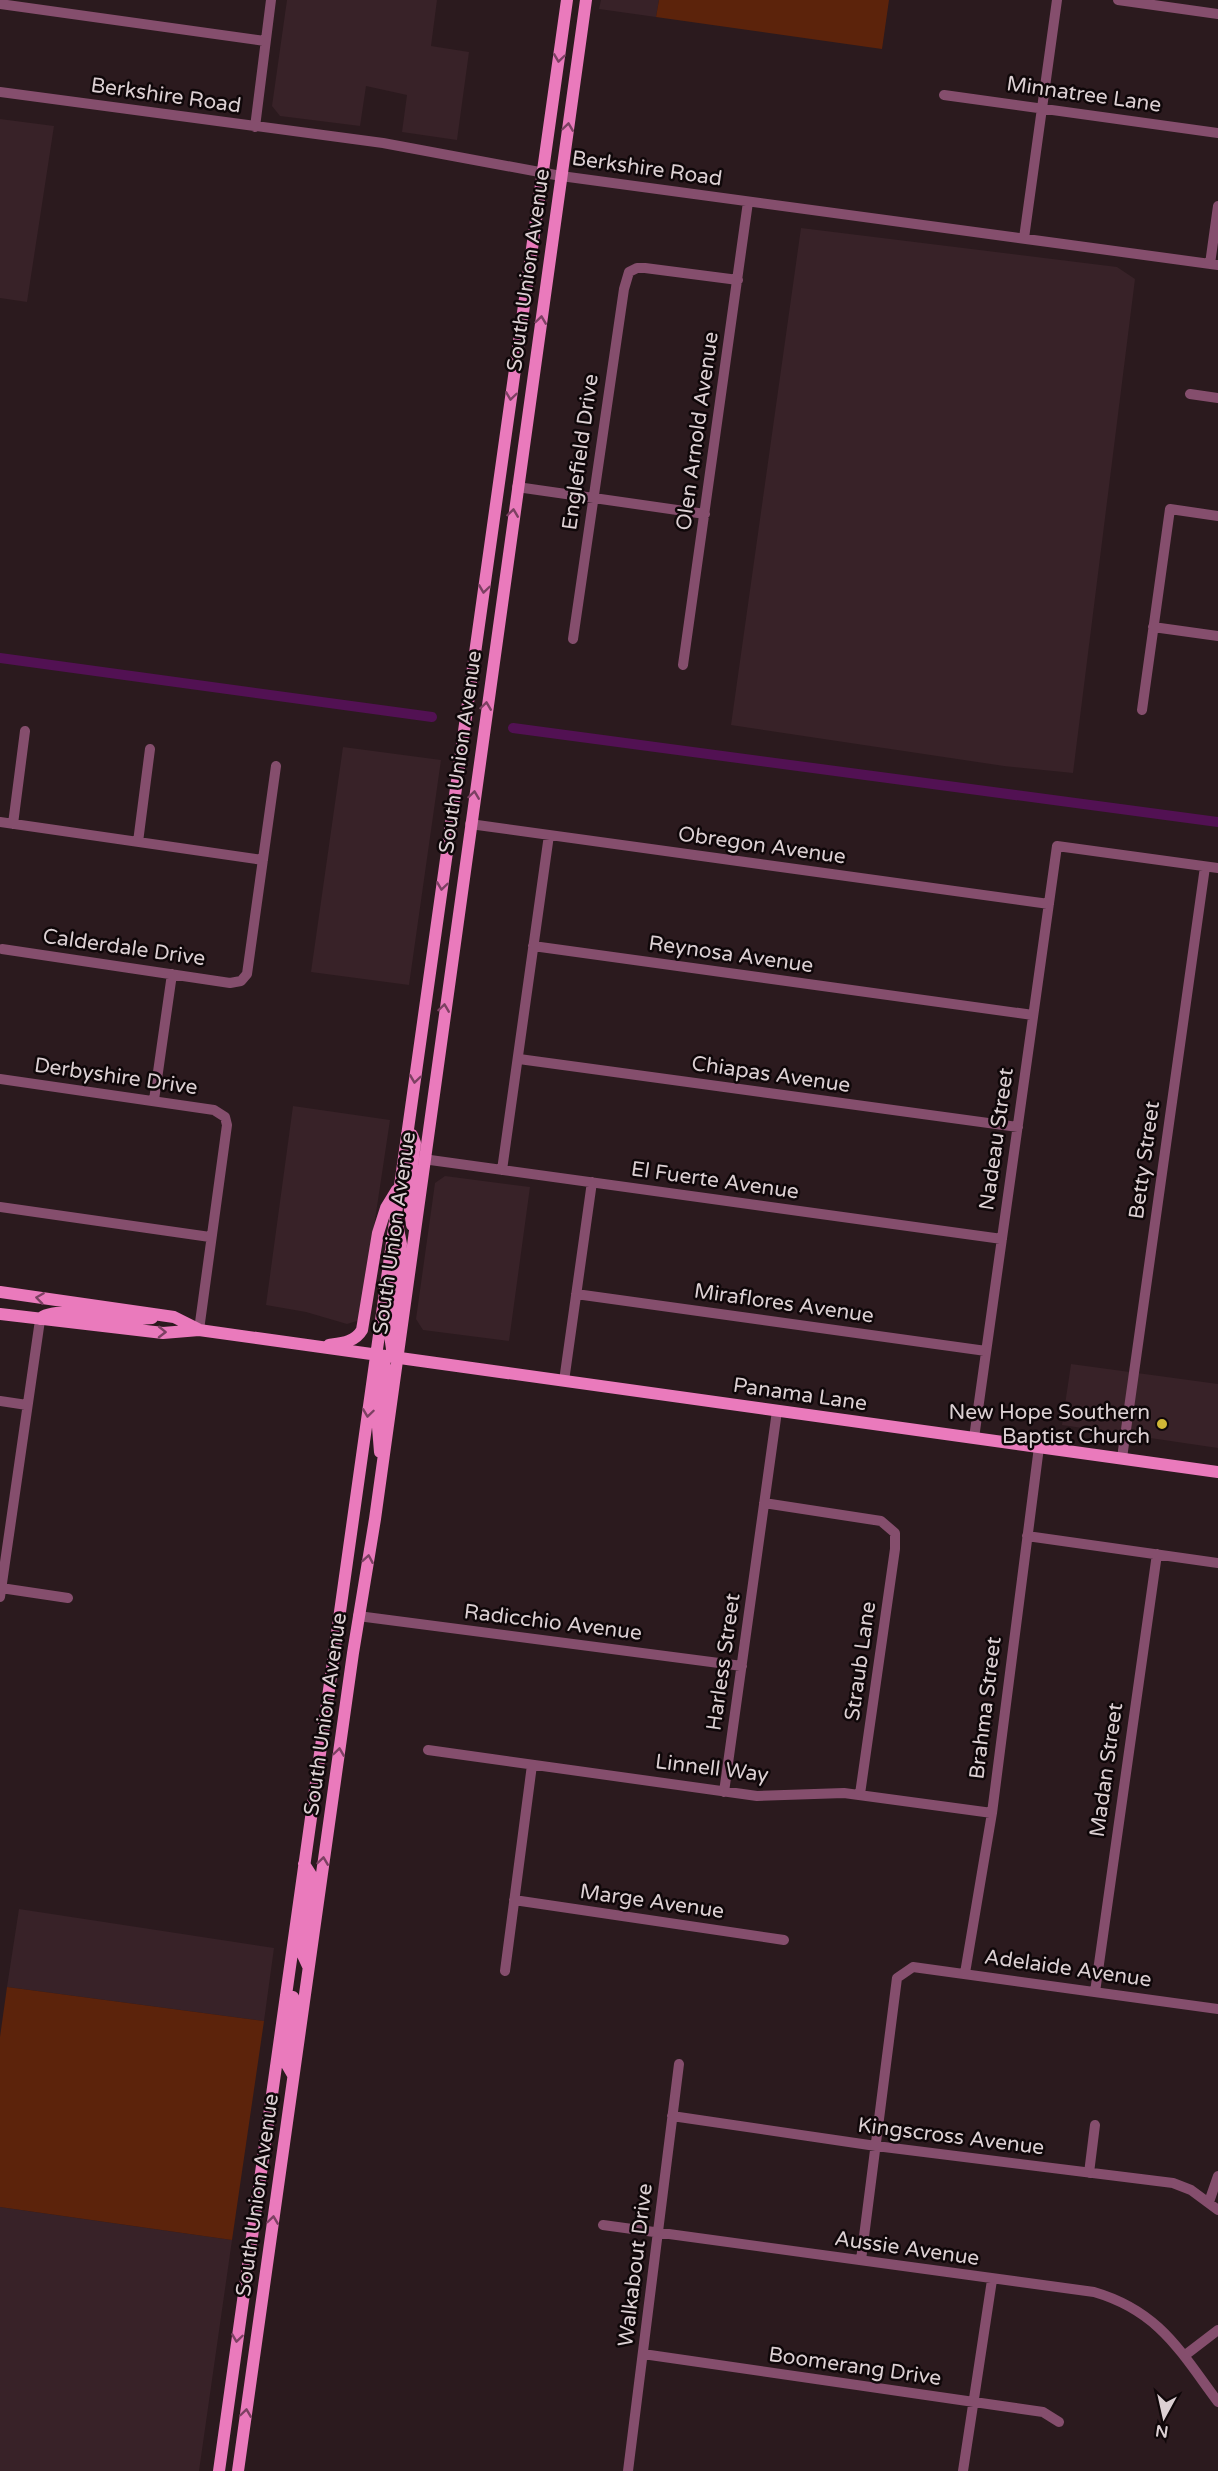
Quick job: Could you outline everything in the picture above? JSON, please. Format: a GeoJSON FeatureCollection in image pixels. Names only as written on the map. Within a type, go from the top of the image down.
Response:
{"type":"FeatureCollection","features":[{"type":"Feature","properties":{"kind":"main road","name":"South Union Avenue"},"geometry":{"type":"LineString","coordinates":[[219,2471],[567,0]]}},
{"type":"Feature","properties":{"kind":"main road","name":"South Union Avenue"},"geometry":{"type":"LineString","coordinates":[[238,2471],[358,1616],[382,1468],[423,1159],[586,0]]}},
{"type":"Feature","properties":{"kind":"main road"},"geometry":{"type":"LineString","coordinates":[[407,1134],[412,1135],[415,1143],[408,1204],[414,1235]]}},
{"type":"Feature","properties":{"kind":"main road"},"geometry":{"type":"LineString","coordinates":[[319,1347],[348,1342],[362,1330],[378,1233],[387,1208],[400,1184]]}},
{"type":"Feature","properties":{"kind":"main road"},"geometry":{"type":"LineString","coordinates":[[395,1219],[401,1233],[401,1244],[390,1335],[392,1350],[397,1358]]}},
{"type":"Feature","properties":{"kind":"main road"},"geometry":{"type":"LineString","coordinates":[[0,1292],[174,1317],[199,1330]]}},
{"type":"Feature","properties":{"kind":"main road"},"geometry":{"type":"LineString","coordinates":[[40,1320],[42,1316],[56,1312],[137,1320],[168,1316]]}},
{"type":"Feature","properties":{"kind":"main road"},"geometry":{"type":"LineString","coordinates":[[0,1314],[163,1333],[199,1330]]}},
{"type":"Feature","properties":{"kind":"main road","name":"Panama Lane"},"geometry":{"type":"LineString","coordinates":[[199,1330],[1218,1472]]}},
{"type":"Feature","properties":{"kind":"main road"},"geometry":{"type":"LineString","coordinates":[[376,1355],[384,1364],[378,1427],[382,1468]]}},
{"type":"Feature","properties":{"kind":"main road"},"geometry":{"type":"LineString","coordinates":[[304,1864],[311,1875],[301,1951],[308,1966]]}},
{"type":"Feature","properties":{"kind":"main road"},"geometry":{"type":"LineString","coordinates":[[287,1989],[294,1998],[285,2063],[293,2074]]}},
{"type":"Feature","properties":{"kind":"street"},"geometry":{"type":"LineString","coordinates":[[255,127],[271,0]]}},
{"type":"Feature","properties":{"kind":"street"},"geometry":{"type":"LineString","coordinates":[[1024,238],[1057,0]]}},
{"type":"Feature","properties":{"kind":"street"},"geometry":{"type":"LineString","coordinates":[[1118,0],[1218,14]]}},
{"type":"Feature","properties":{"kind":"street"},"geometry":{"type":"LineString","coordinates":[[0,4],[265,41]]}},
{"type":"Feature","properties":{"kind":"street","name":"Berkshire Road"},"geometry":{"type":"LineString","coordinates":[[0,92],[382,143],[561,176],[1214,265]]}},
{"type":"Feature","properties":{"kind":"street","name":"Minnatree Lane"},"geometry":{"type":"LineString","coordinates":[[944,95],[1218,133]]}},
{"type":"Feature","properties":{"kind":"street","name":"Olen Arnold Avenue"},"geometry":{"type":"LineString","coordinates":[[683,665],[748,202]]}},
{"type":"Feature","properties":{"kind":"street"},"geometry":{"type":"LineString","coordinates":[[1214,265],[1218,206]]}},
{"type":"Feature","properties":{"kind":"street","name":"Englefield Drive"},"geometry":{"type":"LineString","coordinates":[[573,639],[624,289],[629,272],[637,268],[645,268],[738,280]]}},
{"type":"Feature","properties":{"kind":"street"},"geometry":{"type":"LineString","coordinates":[[1190,394],[1218,398]]}},
{"type":"Feature","properties":{"kind":"street"},"geometry":{"type":"LineString","coordinates":[[517,487],[705,514]]}},
{"type":"Feature","properties":{"kind":"street"},"geometry":{"type":"LineString","coordinates":[[1142,710],[1170,509],[1218,516]]}},
{"type":"Feature","properties":{"kind":"street"},"geometry":{"type":"LineString","coordinates":[[1153,627],[1218,636]]}},
{"type":"Feature","properties":{"kind":"street"},"geometry":{"type":"LineString","coordinates":[[14,824],[25,731]]}},
{"type":"Feature","properties":{"kind":"street"},"geometry":{"type":"LineString","coordinates":[[138,842],[150,749]]}},
{"type":"Feature","properties":{"kind":"street"},"geometry":{"type":"LineString","coordinates":[[0,822],[263,860],[276,766]]}},
{"type":"Feature","properties":{"kind":"street","name":"Obregon Avenue"},"geometry":{"type":"LineString","coordinates":[[470,824],[1049,904]]}},
{"type":"Feature","properties":{"kind":"street"},"geometry":{"type":"LineString","coordinates":[[502,1170],[549,835]]}},
{"type":"Feature","properties":{"kind":"street","name":"Nadeau Street"},"geometry":{"type":"LineString","coordinates":[[974,1438],[1057,846],[1205,867]]}},
{"type":"Feature","properties":{"kind":"street","name":"Calderdale Drive"},"geometry":{"type":"LineString","coordinates":[[2,949],[230,983],[241,981],[247,974],[263,860]]}},
{"type":"Feature","properties":{"kind":"street"},"geometry":{"type":"LineString","coordinates":[[1205,867],[1218,868]]}},
{"type":"Feature","properties":{"kind":"street","name":"Betty Street"},"geometry":{"type":"LineString","coordinates":[[1122,1458],[1205,867]]}},
{"type":"Feature","properties":{"kind":"street","name":"Reynosa Avenue"},"geometry":{"type":"LineString","coordinates":[[533,946],[1033,1016]]}},
{"type":"Feature","properties":{"kind":"street"},"geometry":{"type":"LineString","coordinates":[[154,1100],[172,974]]}},
{"type":"Feature","properties":{"kind":"street","name":"Chiapas Avenue"},"geometry":{"type":"LineString","coordinates":[[519,1059],[1018,1127]]}},
{"type":"Feature","properties":{"kind":"street","name":"Derbyshire Drive"},"geometry":{"type":"LineString","coordinates":[[0,1079],[214,1110],[225,1117],[227,1125],[210,1237]]}},
{"type":"Feature","properties":{"kind":"street","name":"El Fuerte Avenue"},"geometry":{"type":"LineString","coordinates":[[423,1159],[1002,1239]]}},
{"type":"Feature","properties":{"kind":"street"},"geometry":{"type":"LineString","coordinates":[[564,1381],[592,1182]]}},
{"type":"Feature","properties":{"kind":"street"},"geometry":{"type":"LineString","coordinates":[[0,1207],[210,1237],[199,1330]]}},
{"type":"Feature","properties":{"kind":"street","name":"Miraflores Avenue"},"geometry":{"type":"LineString","coordinates":[[576,1294],[986,1351]]}},
{"type":"Feature","properties":{"kind":"street"},"geometry":{"type":"LineString","coordinates":[[40,1320],[5,1531],[1,1592],[68,1598]]}},
{"type":"Feature","properties":{"kind":"street"},"geometry":{"type":"LineString","coordinates":[[0,1401],[27,1405]]}},
{"type":"Feature","properties":{"kind":"street","name":"Harless Street"},"geometry":{"type":"LineString","coordinates":[[724,1792],[777,1411]]}},
{"type":"Feature","properties":{"kind":"street","name":"Brahma Street"},"geometry":{"type":"LineString","coordinates":[[965,1973],[992,1813],[1039,1447]]}},
{"type":"Feature","properties":{"kind":"street","name":"Straub Lane"},"geometry":{"type":"LineString","coordinates":[[765,1503],[881,1521],[895,1533],[896,1549],[860,1794]]}},
{"type":"Feature","properties":{"kind":"street"},"geometry":{"type":"LineString","coordinates":[[1027,1536],[1218,1563]]}},
{"type":"Feature","properties":{"kind":"street","name":"Madan Street"},"geometry":{"type":"LineString","coordinates":[[1095,1992],[1157,1554]]}},
{"type":"Feature","properties":{"kind":"street","name":"Radicchio Avenue"},"geometry":{"type":"LineString","coordinates":[[358,1616],[742,1666]]}},
{"type":"Feature","properties":{"kind":"street","name":"Linnell Way"},"geometry":{"type":"LineString","coordinates":[[428,1750],[757,1796],[860,1794],[992,1813]]}},
{"type":"Feature","properties":{"kind":"street"},"geometry":{"type":"LineString","coordinates":[[505,1971],[532,1765]]}},
{"type":"Feature","properties":{"kind":"street","name":"Marge Avenue"},"geometry":{"type":"LineString","coordinates":[[514,1900],[784,1940]]}},
{"type":"Feature","properties":{"kind":"street","name":"Adelaide Avenue"},"geometry":{"type":"LineString","coordinates":[[876,2146],[897,1978],[904,1971],[913,1967],[1218,2009]]}},
{"type":"Feature","properties":{"kind":"street","name":"Walkabout Drive"},"geometry":{"type":"LineString","coordinates":[[628,2471],[679,2064]]}},
{"type":"Feature","properties":{"kind":"street","name":"Kingscross Avenue"},"geometry":{"type":"LineString","coordinates":[[672,2116],[876,2146],[1173,2183],[1214,2206]]}},
{"type":"Feature","properties":{"kind":"street"},"geometry":{"type":"LineString","coordinates":[[1089,2173],[1095,2125]]}},
{"type":"Feature","properties":{"kind":"street"},"geometry":{"type":"LineString","coordinates":[[861,2260],[876,2146]]}},
{"type":"Feature","properties":{"kind":"street"},"geometry":{"type":"LineString","coordinates":[[1214,2206],[1218,2176]]}},
{"type":"Feature","properties":{"kind":"street","name":"Aussie Avenue"},"geometry":{"type":"LineString","coordinates":[[603,2225],[992,2280],[1094,2292],[1112,2298],[1143,2314],[1165,2332],[1218,2402]]}},
{"type":"Feature","properties":{"kind":"street"},"geometry":{"type":"LineString","coordinates":[[963,2471],[992,2280]]}},
{"type":"Feature","properties":{"kind":"street"},"geometry":{"type":"LineString","coordinates":[[1184,2356],[1218,2330]]}},
{"type":"Feature","properties":{"kind":"street","name":"Boomerang Drive"},"geometry":{"type":"LineString","coordinates":[[643,2354],[1043,2412],[1059,2422]]}},
{"type":"Feature","properties":{"kind":"shaded area"},"geometry":{"type":"Polygon","coordinates":[[[287,0],[437,0],[431,46],[469,52],[457,140],[402,132],[407,95],[366,86],[360,126],[280,116],[272,106],[287,0]]]}},
{"type":"Feature","properties":{"kind":"shaded area"},"geometry":{"type":"Polygon","coordinates":[[[601,0],[659,0],[656,17],[599,9],[601,0]]]}},
{"type":"Feature","properties":{"kind":"shaded area"},"geometry":{"type":"Polygon","coordinates":[[[659,0],[889,0],[882,49],[656,17],[659,0]]]}},
{"type":"Feature","properties":{"kind":"shaded area"},"geometry":{"type":"Polygon","coordinates":[[[0,119],[54,126],[27,302],[0,298],[0,119]]]}},
{"type":"Feature","properties":{"kind":"shaded area"},"geometry":{"type":"Polygon","coordinates":[[[801,228],[1117,267],[1135,279],[1073,773],[1004,766],[731,725],[801,228]]]}},
{"type":"Feature","properties":{"kind":"shaded area"},"geometry":{"type":"Polygon","coordinates":[[[343,747],[441,760],[409,985],[311,972],[343,747]]]}},
{"type":"Feature","properties":{"kind":"shaded area"},"geometry":{"type":"Polygon","coordinates":[[[293,1106],[390,1120],[360,1320],[347,1324],[306,1312],[266,1305],[293,1106]]]}},
{"type":"Feature","properties":{"kind":"shaded area"},"geometry":{"type":"Polygon","coordinates":[[[445,1176],[530,1187],[509,1341],[423,1330],[416,1319],[435,1183],[445,1176]]]}},
{"type":"Feature","properties":{"kind":"shaded area"},"geometry":{"type":"Polygon","coordinates":[[[1071,1364],[1218,1384],[1218,1448],[1062,1425],[1071,1364]]]}},
{"type":"Feature","properties":{"kind":"shaded area"},"geometry":{"type":"Polygon","coordinates":[[[19,1909],[274,1948],[264,2021],[7,1987],[19,1909]]]}},
{"type":"Feature","properties":{"kind":"shaded area"},"geometry":{"type":"Polygon","coordinates":[[[7,1987],[264,2021],[232,2240],[0,2207],[0,2037],[7,1987]]]}},
{"type":"Feature","properties":{"kind":"shaded area"},"geometry":{"type":"Polygon","coordinates":[[[0,2207],[232,2240],[199,2471],[0,2471],[0,2207]]]}},
{"type":"Feature","properties":{"kind":"waterway"},"geometry":{"type":"LineString","coordinates":[[0,658],[432,717]]}},
{"type":"Feature","properties":{"kind":"waterway"},"geometry":{"type":"LineString","coordinates":[[513,728],[1218,822]]}},
{"type":"Feature","properties":{"kind":"place","name":"New Hope Southern Baptist Church"},"geometry":{"type":"Point","coordinates":[1162,1424]}}]}
